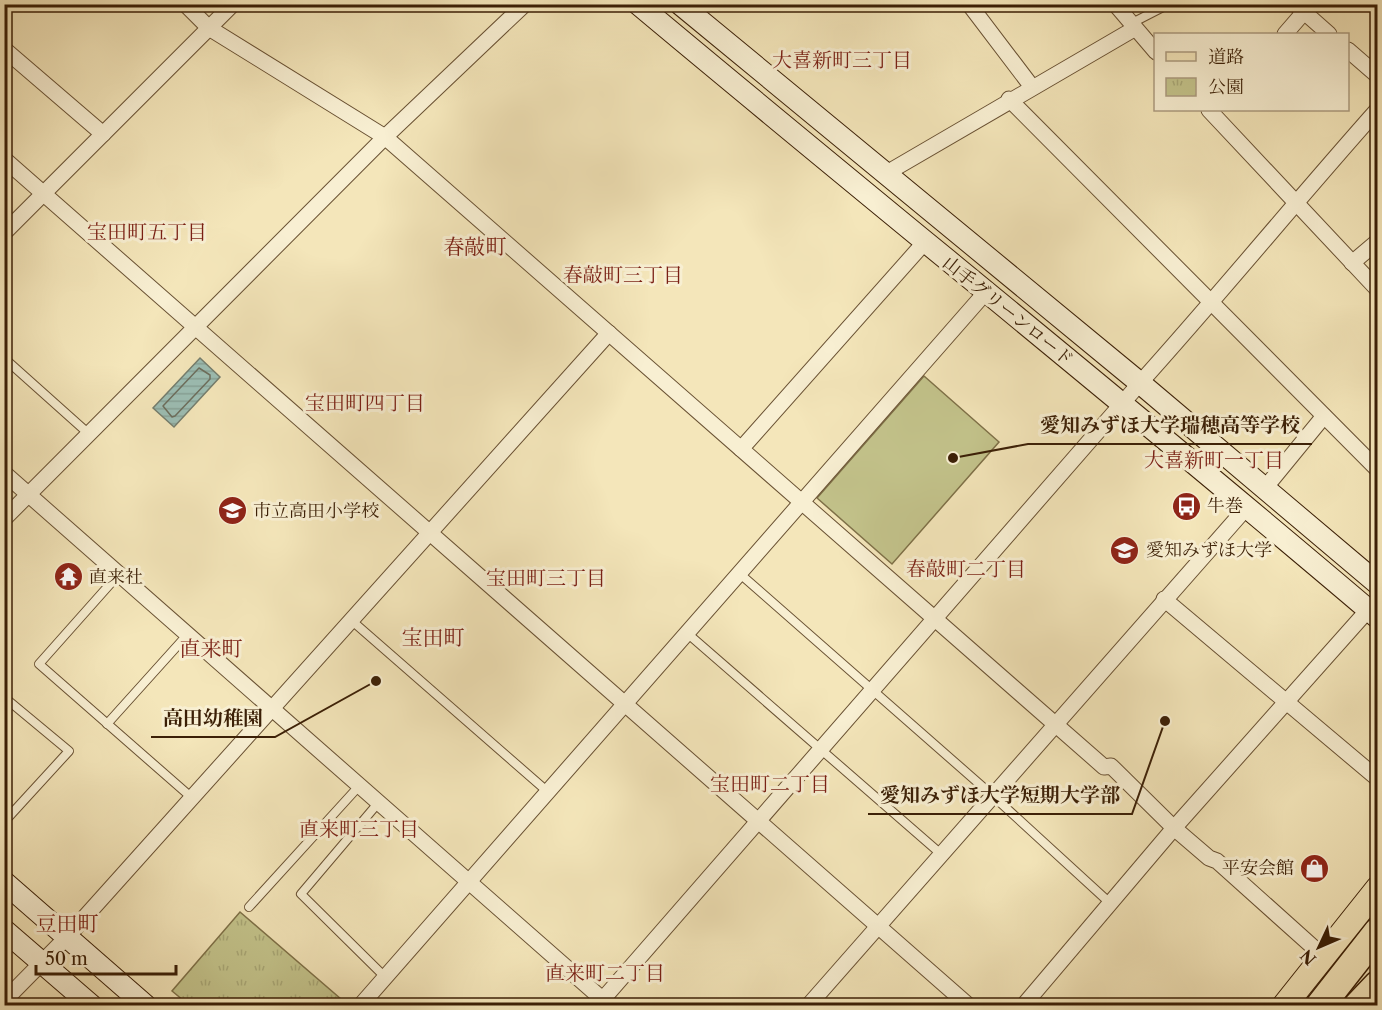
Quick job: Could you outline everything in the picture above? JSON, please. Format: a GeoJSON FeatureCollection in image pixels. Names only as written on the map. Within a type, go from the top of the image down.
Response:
{"type":"FeatureCollection","features":[{"type":"Feature","properties":{"kind":"highway"},"geometry":{"type":"LineString","coordinates":[[1320,1005],[1377,933]]}},
{"type":"Feature","properties":{"kind":"highway"},"geometry":{"type":"LineString","coordinates":[[1358,1005],[1377,985]]}},
{"type":"Feature","properties":{"kind":"highway"},"geometry":{"type":"LineString","coordinates":[[1371,1005],[1377,997]]}},
{"type":"Feature","properties":{"kind":"main road"},"geometry":{"type":"LineString","coordinates":[[1284,1005],[1377,888]]}},
{"type":"Feature","properties":{"kind":"street"},"geometry":{"type":"LineString","coordinates":[[184,4],[209,28],[385,137],[1104,767],[1111,766],[1174,828],[1209,858],[1217,861],[1323,956]]}},
{"type":"Feature","properties":{"kind":"street"},"geometry":{"type":"LineString","coordinates":[[4,233],[233,4]]}},
{"type":"Feature","properties":{"kind":"street"},"geometry":{"type":"LineString","coordinates":[[4,519],[385,137],[525,4]]}},
{"type":"Feature","properties":{"kind":"street","name":"山手グリーンロード"},"geometry":{"type":"LineString","coordinates":[[638,4],[924,243],[1123,402],[1373,614]]}},
{"type":"Feature","properties":{"kind":"street","name":"山手グリーンロード"},"geometry":{"type":"LineString","coordinates":[[680,4],[1140,383],[1377,584]]}},
{"type":"Feature","properties":{"kind":"street"},"geometry":{"type":"LineString","coordinates":[[969,4],[1032,87]]}},
{"type":"Feature","properties":{"kind":"street"},"geometry":{"type":"LineString","coordinates":[[1115,4],[1154,51]]}},
{"type":"Feature","properties":{"kind":"street"},"geometry":{"type":"LineString","coordinates":[[1286,33],[1303,7],[1328,33]]}},
{"type":"Feature","properties":{"kind":"street"},"geometry":{"type":"LineString","coordinates":[[885,174],[1132,26]]}},
{"type":"Feature","properties":{"kind":"street"},"geometry":{"type":"LineString","coordinates":[[4,49],[103,134]]}},
{"type":"Feature","properties":{"kind":"street"},"geometry":{"type":"LineString","coordinates":[[1349,52],[1377,76]]}},
{"type":"Feature","properties":{"kind":"street"},"geometry":{"type":"LineString","coordinates":[[1009,99],[1377,470]]}},
{"type":"Feature","properties":{"kind":"street"},"geometry":{"type":"LineString","coordinates":[[4,473],[469,881],[604,1003],[873,689],[1123,402],[1212,304],[1295,202],[1377,109]]}},
{"type":"Feature","properties":{"kind":"street"},"geometry":{"type":"LineString","coordinates":[[1214,112],[1377,290]]}},
{"type":"Feature","properties":{"kind":"street"},"geometry":{"type":"LineString","coordinates":[[4,159],[969,1005]]}},
{"type":"Feature","properties":{"kind":"street"},"geometry":{"type":"LineString","coordinates":[[1352,263],[1377,241]]}},
{"type":"Feature","properties":{"kind":"street"},"geometry":{"type":"LineString","coordinates":[[741,449],[924,243]]}},
{"type":"Feature","properties":{"kind":"street"},"geometry":{"type":"LineString","coordinates":[[360,1005],[985,293]]}},
{"type":"Feature","properties":{"kind":"street"},"geometry":{"type":"LineString","coordinates":[[4,1001],[67,937],[609,333]]}},
{"type":"Feature","properties":{"kind":"street"},"geometry":{"type":"LineString","coordinates":[[1265,488],[1324,416]]}},
{"type":"Feature","properties":{"kind":"street"},"geometry":{"type":"LineString","coordinates":[[808,1005],[1246,507]]}},
{"type":"Feature","properties":{"kind":"street"},"geometry":{"type":"LineString","coordinates":[[1164,599],[1377,779]]}},
{"type":"Feature","properties":{"kind":"street"},"geometry":{"type":"LineString","coordinates":[[1023,1005],[1174,828],[1287,701],[1373,614]]}},
{"type":"Feature","properties":{"kind":"street"},"geometry":{"type":"LineString","coordinates":[[4,882],[146,1005]]}},
{"type":"Feature","properties":{"kind":"street"},"geometry":{"type":"LineString","coordinates":[[4,930],[92,1005]]}},
{"type":"Feature","properties":{"kind":"lane"},"geometry":{"type":"LineString","coordinates":[[1132,26],[1169,4]]}},
{"type":"Feature","properties":{"kind":"lane"},"geometry":{"type":"LineString","coordinates":[[4,358],[89,434]]}},
{"type":"Feature","properties":{"kind":"lane"},"geometry":{"type":"LineString","coordinates":[[739,573],[873,689],[1111,904]]}},
{"type":"Feature","properties":{"kind":"lane"},"geometry":{"type":"LineString","coordinates":[[119,574],[39,664],[191,797]]}},
{"type":"Feature","properties":{"kind":"lane"},"geometry":{"type":"LineString","coordinates":[[351,620],[548,792]]}},
{"type":"Feature","properties":{"kind":"lane"},"geometry":{"type":"LineString","coordinates":[[687,633],[940,854]]}},
{"type":"Feature","properties":{"kind":"lane"},"geometry":{"type":"LineString","coordinates":[[107,724],[188,634]]}},
{"type":"Feature","properties":{"kind":"lane"},"geometry":{"type":"LineString","coordinates":[[4,697],[69,751],[4,822]]}},
{"type":"Feature","properties":{"kind":"lane"},"geometry":{"type":"LineString","coordinates":[[249,907],[360,785]]}},
{"type":"Feature","properties":{"kind":"lane"},"geometry":{"type":"LineString","coordinates":[[379,802],[301,894],[385,977]]}},
{"type":"Feature","properties":{"kind":"green space"},"geometry":{"type":"Polygon","coordinates":[[[924,376],[999,442],[892,564],[817,498],[924,376]]]}},
{"type":"Feature","properties":{"kind":"green space"},"geometry":{"type":"Polygon","coordinates":[[[240,912],[341,999],[335,1005],[189,1005],[172,991],[240,912]]]}},
{"type":"Feature","properties":{"kind":"water"},"geometry":{"type":"Polygon","coordinates":[[[200,358],[220,377],[174,427],[153,408],[200,358]]]}},
{"type":"Feature","properties":{"kind":"place","name":"愛知みずほ大学瑞穂高等学校"},"geometry":{"type":"Point","coordinates":[953,458]}},
{"type":"Feature","properties":{"kind":"place","name":"牛巻"},"geometry":{"type":"Point","coordinates":[1186,506]}},
{"type":"Feature","properties":{"kind":"place","name":"市立高田小学校"},"geometry":{"type":"Point","coordinates":[232,511]}},
{"type":"Feature","properties":{"kind":"place","name":"愛知みずほ大学"},"geometry":{"type":"Point","coordinates":[1125,550]}},
{"type":"Feature","properties":{"kind":"place","name":"直来社"},"geometry":{"type":"Point","coordinates":[68,577]}},
{"type":"Feature","properties":{"kind":"place","name":"高田幼稚園"},"geometry":{"type":"Point","coordinates":[376,681]}},
{"type":"Feature","properties":{"kind":"place","name":"愛知みずほ大学短期大学部"},"geometry":{"type":"Point","coordinates":[1165,721]}},
{"type":"Feature","properties":{"kind":"place","name":"平安会館"},"geometry":{"type":"Point","coordinates":[1315,868]}},
{"type":"Feature","properties":{"kind":"district","name":"大喜新町三丁目"},"geometry":{"type":"Point","coordinates":[842,60]}},
{"type":"Feature","properties":{"kind":"district","name":"宝田町五丁目"},"geometry":{"type":"Point","coordinates":[147,232]}},
{"type":"Feature","properties":{"kind":"district","name":"春敲町"},"geometry":{"type":"Point","coordinates":[475,246]}},
{"type":"Feature","properties":{"kind":"district","name":"春敲町三丁目"},"geometry":{"type":"Point","coordinates":[623,275]}},
{"type":"Feature","properties":{"kind":"district","name":"宝田町四丁目"},"geometry":{"type":"Point","coordinates":[365,403]}},
{"type":"Feature","properties":{"kind":"district","name":"大喜新町一丁目"},"geometry":{"type":"Point","coordinates":[1214,460]}},
{"type":"Feature","properties":{"kind":"district","name":"春敲町二丁目"},"geometry":{"type":"Point","coordinates":[966,569]}},
{"type":"Feature","properties":{"kind":"district","name":"宝田町三丁目"},"geometry":{"type":"Point","coordinates":[546,578]}},
{"type":"Feature","properties":{"kind":"district","name":"宝田町"},"geometry":{"type":"Point","coordinates":[433,637]}},
{"type":"Feature","properties":{"kind":"district","name":"直来町"},"geometry":{"type":"Point","coordinates":[211,648]}},
{"type":"Feature","properties":{"kind":"district","name":"宝田町二丁目"},"geometry":{"type":"Point","coordinates":[770,784]}},
{"type":"Feature","properties":{"kind":"district","name":"直来町三丁目"},"geometry":{"type":"Point","coordinates":[359,829]}},
{"type":"Feature","properties":{"kind":"district","name":"豆田町"},"geometry":{"type":"Point","coordinates":[67,923]}},
{"type":"Feature","properties":{"kind":"district","name":"直来町二丁目"},"geometry":{"type":"Point","coordinates":[605,973]}}]}
